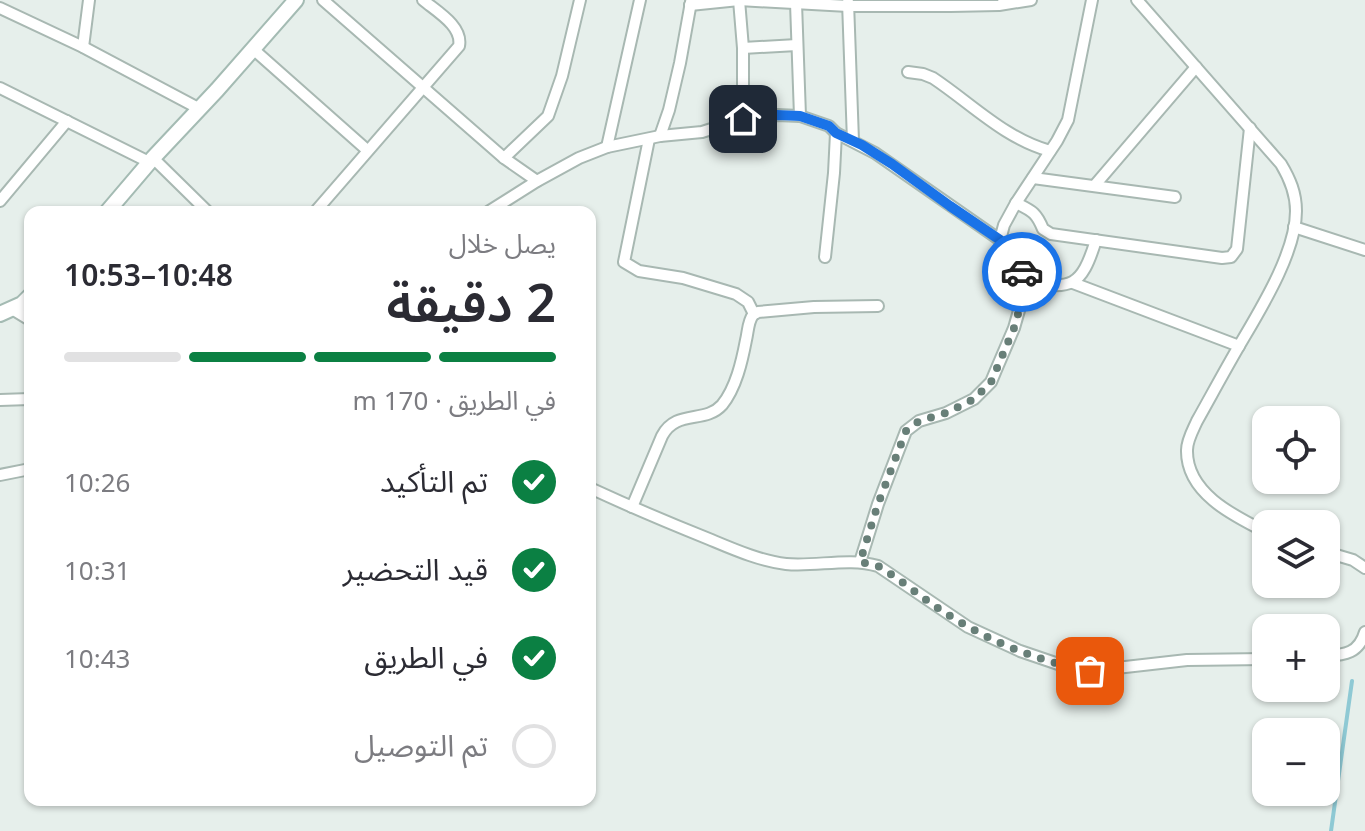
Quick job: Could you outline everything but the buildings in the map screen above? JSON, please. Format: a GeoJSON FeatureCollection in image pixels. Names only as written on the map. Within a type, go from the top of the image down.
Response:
{"type":"FeatureCollection","features":[{"type":"Feature","properties":{"kind":"street"},"geometry":{"type":"LineString","coordinates":[[83,47],[89,0]]}},
{"type":"Feature","properties":{"kind":"street"},"geometry":{"type":"LineString","coordinates":[[112,206],[296,0]]}},
{"type":"Feature","properties":{"kind":"street"},"geometry":{"type":"LineString","coordinates":[[323,0],[504,158],[537,181]]}},
{"type":"Feature","properties":{"kind":"street"},"geometry":{"type":"LineString","coordinates":[[320,206],[457,49],[461,40],[456,29],[423,0]]}},
{"type":"Feature","properties":{"kind":"street"},"geometry":{"type":"LineString","coordinates":[[504,158],[548,116],[562,76],[580,0]]}},
{"type":"Feature","properties":{"kind":"street"},"geometry":{"type":"LineString","coordinates":[[607,147],[640,0]]}},
{"type":"Feature","properties":{"kind":"street"},"geometry":{"type":"LineString","coordinates":[[632,507],[668,426],[716,410],[727,397],[754,314],[748,302],[736,294],[683,278],[639,271],[624,262],[654,137],[669,110],[691,2],[739,0],[962,6],[1031,0]]}},
{"type":"Feature","properties":{"kind":"street"},"geometry":{"type":"LineString","coordinates":[[739,0],[743,119]]}},
{"type":"Feature","properties":{"kind":"street"},"geometry":{"type":"LineString","coordinates":[[1000,240],[1016,203],[1068,120],[1092,0]]}},
{"type":"Feature","properties":{"kind":"street"},"geometry":{"type":"LineString","coordinates":[[1137,0],[1281,164],[1291,181],[1295,198],[1294,227],[1275,280],[1197,421],[1187,451],[1194,477],[1209,497],[1252,525]]}},
{"type":"Feature","properties":{"kind":"street"},"geometry":{"type":"LineString","coordinates":[[796,3],[800,116]]}},
{"type":"Feature","properties":{"kind":"street"},"geometry":{"type":"LineString","coordinates":[[848,3],[853,141]]}},
{"type":"Feature","properties":{"kind":"street"},"geometry":{"type":"LineString","coordinates":[[0,8],[83,47],[198,108]]}},
{"type":"Feature","properties":{"kind":"street"},"geometry":{"type":"LineString","coordinates":[[743,48],[797,45]]}},
{"type":"Feature","properties":{"kind":"street"},"geometry":{"type":"LineString","coordinates":[[253,49],[367,150]]}},
{"type":"Feature","properties":{"kind":"street"},"geometry":{"type":"LineString","coordinates":[[1095,185],[1196,67]]}},
{"type":"Feature","properties":{"kind":"street"},"geometry":{"type":"LineString","coordinates":[[908,72],[933,78],[992,123],[1029,144],[1050,151]]}},
{"type":"Feature","properties":{"kind":"street"},"geometry":{"type":"LineString","coordinates":[[0,88],[151,160],[201,206]]}},
{"type":"Feature","properties":{"kind":"street"},"geometry":{"type":"LineString","coordinates":[[497,206],[579,158],[607,147],[654,137],[702,132],[743,119],[800,116],[829,126],[892,164],[1000,240],[1021,267],[1024,281],[1014,328],[991,382],[974,399],[946,413],[919,421],[906,431],[860,562]]}},
{"type":"Feature","properties":{"kind":"street"},"geometry":{"type":"LineString","coordinates":[[0,201],[67,121]]}},
{"type":"Feature","properties":{"kind":"street"},"geometry":{"type":"LineString","coordinates":[[1016,203],[1034,212],[1047,232],[1222,258],[1234,256],[1250,128]]}},
{"type":"Feature","properties":{"kind":"street"},"geometry":{"type":"LineString","coordinates":[[825,257],[836,133]]}},
{"type":"Feature","properties":{"kind":"street"},"geometry":{"type":"LineString","coordinates":[[1033,178],[1175,197]]}},
{"type":"Feature","properties":{"kind":"street"},"geometry":{"type":"LineString","coordinates":[[1294,227],[1365,250]]}},
{"type":"Feature","properties":{"kind":"street"},"geometry":{"type":"LineString","coordinates":[[1024,281],[1062,286],[1073,283],[1084,271],[1096,240]]}},
{"type":"Feature","properties":{"kind":"street"},"geometry":{"type":"LineString","coordinates":[[1073,283],[1239,346]]}},
{"type":"Feature","properties":{"kind":"street"},"geometry":{"type":"LineString","coordinates":[[6,312],[24,300]]}},
{"type":"Feature","properties":{"kind":"street"},"geometry":{"type":"LineString","coordinates":[[754,314],[814,307],[878,306]]}},
{"type":"Feature","properties":{"kind":"street"},"geometry":{"type":"LineString","coordinates":[[0,400],[24,399]]}},
{"type":"Feature","properties":{"kind":"street"},"geometry":{"type":"LineString","coordinates":[[0,475],[24,470]]}},
{"type":"Feature","properties":{"kind":"street"},"geometry":{"type":"LineString","coordinates":[[596,491],[736,550],[784,564],[867,563],[885,570],[977,632],[1067,667],[1090,671],[1187,660],[1252,659]]}},
{"type":"Feature","properties":{"kind":"street"},"geometry":{"type":"LineString","coordinates":[[1340,556],[1365,568]]}},
{"type":"Feature","properties":{"kind":"street"},"geometry":{"type":"LineString","coordinates":[[1340,655],[1362,647],[1365,632]]}},
{"type":"Feature","properties":{"kind":"waterway"},"geometry":{"type":"LineString","coordinates":[[1331,831],[1352,681]]}},
{"type":"Feature","properties":{"kind":"way so far"},"geometry":{"type":"LineString","coordinates":[[1022,272],[1022,300],[1014,328],[991,382],[974,399],[946,413],[914,423],[906,431],[860,562],[878,566],[892,574],[935,606],[997,642],[1047,661],[1090,671]]}},
{"type":"Feature","properties":{"kind":"route"},"geometry":{"type":"LineString","coordinates":[[743,119],[800,116],[829,126],[892,164],[1000,240],[1013,254],[1022,272]]}}]}
